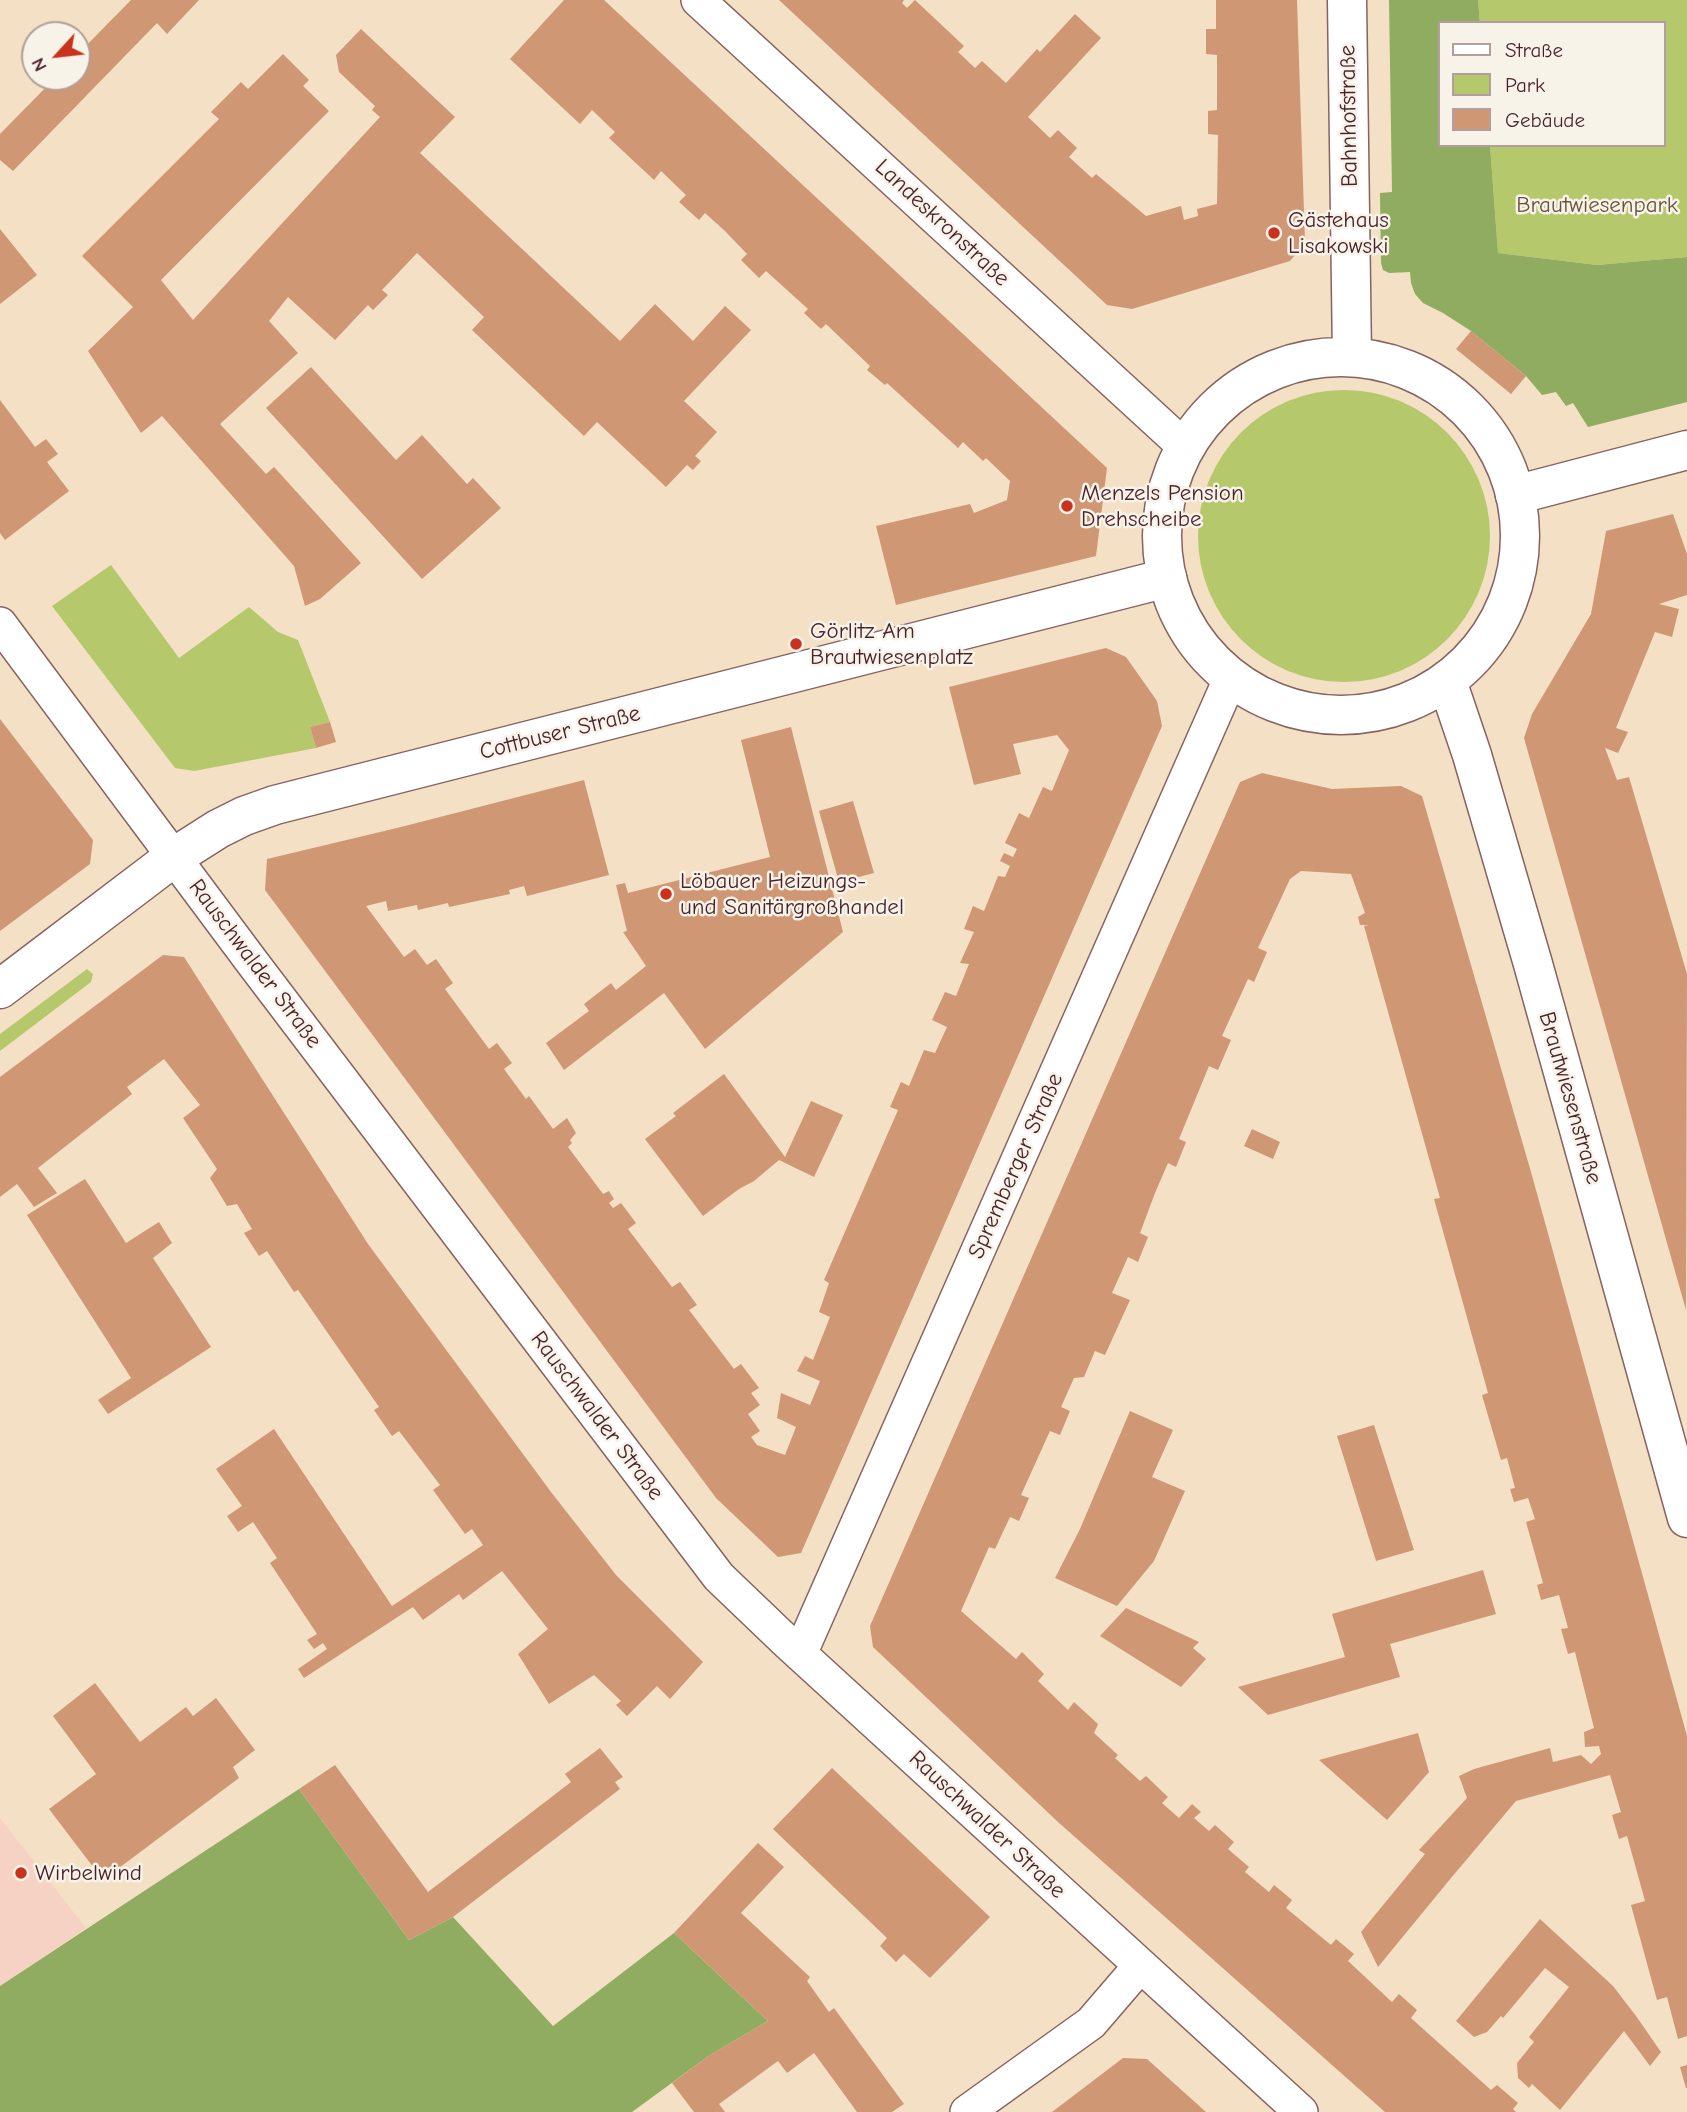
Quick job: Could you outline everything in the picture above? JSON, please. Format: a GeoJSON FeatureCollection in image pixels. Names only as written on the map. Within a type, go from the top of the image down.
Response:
{"type":"FeatureCollection","features":[{"type":"Feature","properties":{"kind":"main road","name":"Bahnhofstraße"},"geometry":{"type":"LineString","coordinates":[[1348,0],[1352,357]]}},
{"type":"Feature","properties":{"kind":"main road"},"geometry":{"type":"LineString","coordinates":[[1352,357],[1381,361],[1408,370],[1457,399],[1476,419],[1494,442],[1507,468],[1515,495],[1520,549],[1516,575],[1497,625],[1481,648],[1447,681],[1395,707],[1370,713],[1317,714],[1291,709],[1267,699],[1231,677],[1198,644],[1181,617],[1167,578],[1161,540],[1163,516],[1174,469],[1185,447],[1215,407],[1256,378],[1279,368],[1303,360],[1352,357]]}},
{"type":"Feature","properties":{"kind":"main road"},"geometry":{"type":"LineString","coordinates":[[1515,495],[1687,450]]}},
{"type":"Feature","properties":{"kind":"main road","name":"Cottbuser Straße"},"geometry":{"type":"LineString","coordinates":[[0,989],[174,857],[236,820],[275,805],[1167,578]]}},
{"type":"Feature","properties":{"kind":"main road","name":"Brautwiesenstraße"},"geometry":{"type":"LineString","coordinates":[[1447,681],[1472,755],[1533,964],[1687,1518]]}},
{"type":"Feature","properties":{"kind":"street","name":"Landeskronstraße"},"geometry":{"type":"LineString","coordinates":[[698,0],[1185,447]]}},
{"type":"Feature","properties":{"kind":"street","name":"Rauschwalder Straße"},"geometry":{"type":"LineString","coordinates":[[0,624],[719,1577],[1301,2112]]}},
{"type":"Feature","properties":{"kind":"street","name":"Spremberger Straße"},"geometry":{"type":"LineString","coordinates":[[800,1654],[1231,677]]}},
{"type":"Feature","properties":{"kind":"street"},"geometry":{"type":"LineString","coordinates":[[967,2112],[1091,2022],[1140,1966]]}},
{"type":"Feature","properties":{"kind":"shaded area","name":"Wirbelwind"},"geometry":{"type":"Polygon","coordinates":[[[0,1818],[86,1928],[0,1986],[0,1818]]]}},
{"type":"Feature","properties":{"kind":"green space"},"geometry":{"type":"Polygon","coordinates":[[[1389,0],[1478,0],[1480,21],[1438,21],[1438,147],[1490,147],[1498,253],[1597,265],[1687,257],[1687,402],[1588,427],[1573,403],[1566,406],[1556,392],[1542,395],[1526,376],[1471,331],[1423,303],[1415,294],[1410,272],[1389,273],[1383,270],[1380,193],[1392,192],[1389,0]]]}},
{"type":"Feature","properties":{"kind":"green space","name":"Brautwiesenpark"},"geometry":{"type":"Polygon","coordinates":[[[1478,0],[1687,0],[1687,257],[1597,265],[1498,253],[1490,147],[1666,147],[1666,21],[1480,21],[1478,0]]]}},
{"type":"Feature","properties":{"kind":"green space"},"geometry":{"type":"Polygon","coordinates":[[[1344,390],[1386,396],[1413,407],[1437,423],[1457,443],[1473,467],[1484,494],[1490,536],[1484,578],[1473,605],[1457,629],[1437,649],[1413,665],[1386,676],[1344,682],[1302,676],[1275,665],[1251,649],[1231,629],[1215,605],[1204,578],[1198,536],[1204,494],[1215,467],[1231,443],[1251,423],[1275,407],[1302,396],[1344,390]]]}},
{"type":"Feature","properties":{"kind":"green space"},"geometry":{"type":"Polygon","coordinates":[[[111,565],[179,658],[249,607],[278,632],[298,640],[330,722],[310,727],[316,748],[194,771],[175,768],[52,606],[111,565]]]}},
{"type":"Feature","properties":{"kind":"green space"},"geometry":{"type":"Polygon","coordinates":[[[87,969],[93,974],[91,982],[0,1051],[0,1034],[87,969]]]}},
{"type":"Feature","properties":{"kind":"green space"},"geometry":{"type":"Polygon","coordinates":[[[299,1789],[409,1940],[453,1917],[553,2026],[674,1933],[768,2021],[710,2055],[632,2112],[0,2112],[0,1986],[299,1789]]]}},
{"type":"Feature","properties":{"kind":"building"},"geometry":{"type":"Polygon","coordinates":[[[131,0],[199,0],[167,34],[157,23],[91,91],[91,41],[131,0]]]}},
{"type":"Feature","properties":{"kind":"building"},"geometry":{"type":"Polygon","coordinates":[[[564,0],[604,0],[1107,468],[1096,556],[896,605],[876,526],[970,504],[974,513],[1007,500],[1010,481],[986,458],[983,461],[963,442],[958,448],[887,383],[885,385],[867,370],[870,366],[826,324],[821,329],[804,313],[808,309],[766,271],[759,278],[741,260],[747,254],[725,231],[705,213],[699,220],[679,202],[686,195],[661,171],[654,180],[609,138],[615,132],[592,110],[580,124],[510,59],[564,0]]]}},
{"type":"Feature","properties":{"kind":"building"},"geometry":{"type":"Polygon","coordinates":[[[779,0],[904,0],[902,3],[907,8],[915,0],[964,46],[958,52],[975,68],[982,61],[1006,83],[1037,49],[1040,52],[1075,14],[1101,38],[1028,117],[1050,138],[1058,130],[1077,148],[1069,157],[1092,178],[1096,174],[1146,216],[1181,206],[1184,220],[1198,216],[1197,209],[1217,204],[1218,135],[1208,134],[1208,111],[1217,110],[1217,55],[1206,54],[1206,29],[1216,29],[1216,0],[1297,0],[1305,243],[1290,261],[1132,309],[1107,305],[779,0]]]}},
{"type":"Feature","properties":{"kind":"building"},"geometry":{"type":"Polygon","coordinates":[[[361,29],[455,117],[420,153],[620,341],[655,304],[693,341],[725,306],[751,330],[684,401],[717,432],[695,456],[701,461],[693,470],[687,465],[666,487],[597,422],[584,436],[472,330],[484,317],[417,253],[382,290],[388,295],[373,310],[368,305],[335,340],[288,297],[269,321],[298,353],[220,424],[266,474],[274,467],[361,563],[320,599],[305,606],[294,566],[162,416],[141,433],[88,351],[133,307],[82,256],[219,119],[211,112],[241,82],[248,89],[283,54],[309,80],[303,86],[329,111],[161,280],[193,320],[380,117],[372,110],[375,106],[339,72],[336,55],[361,29]]]}},
{"type":"Feature","properties":{"kind":"building"},"geometry":{"type":"Polygon","coordinates":[[[42,91],[91,91],[13,171],[0,160],[0,134],[42,91]]]}},
{"type":"Feature","properties":{"kind":"building"},"geometry":{"type":"Polygon","coordinates":[[[0,229],[37,275],[0,304],[0,229]]]}},
{"type":"Feature","properties":{"kind":"building"},"geometry":{"type":"Polygon","coordinates":[[[1471,331],[1526,376],[1511,394],[1456,349],[1471,331]]]}},
{"type":"Feature","properties":{"kind":"building"},"geometry":{"type":"Polygon","coordinates":[[[311,367],[396,460],[422,435],[467,484],[473,478],[501,508],[422,579],[266,408],[311,367]]]}},
{"type":"Feature","properties":{"kind":"building"},"geometry":{"type":"Polygon","coordinates":[[[0,400],[35,447],[46,439],[58,454],[47,462],[69,491],[5,540],[0,533],[0,400]]]}},
{"type":"Feature","properties":{"kind":"building"},"geometry":{"type":"Polygon","coordinates":[[[1673,514],[1687,554],[1687,595],[1659,604],[1679,609],[1672,637],[1655,632],[1616,728],[1628,732],[1618,753],[1605,748],[1617,780],[1629,777],[1687,974],[1686,1310],[1524,738],[1532,714],[1591,614],[1606,531],[1673,514]]]}},
{"type":"Feature","properties":{"kind":"building"},"geometry":{"type":"Polygon","coordinates":[[[1106,648],[1126,657],[1157,701],[1162,726],[801,1553],[778,1557],[716,1498],[265,890],[267,859],[584,780],[609,875],[527,896],[524,886],[509,890],[510,894],[449,907],[448,903],[418,910],[417,905],[388,911],[386,901],[366,906],[404,957],[415,949],[427,965],[436,959],[453,983],[445,989],[489,1049],[497,1043],[512,1063],[504,1069],[526,1099],[529,1096],[553,1129],[567,1118],[576,1133],[568,1147],[603,1194],[609,1191],[614,1199],[609,1203],[613,1208],[621,1203],[636,1223],[628,1229],[672,1287],[680,1282],[697,1305],[689,1310],[734,1369],[741,1364],[759,1388],[751,1393],[760,1405],[748,1414],[760,1431],[751,1437],[757,1445],[785,1455],[796,1427],[777,1418],[781,1393],[810,1405],[820,1381],[797,1371],[805,1356],[813,1360],[830,1317],[819,1312],[829,1283],[824,1280],[898,1110],[890,1107],[901,1082],[909,1086],[924,1050],[935,1053],[947,1027],[932,1020],[945,992],[956,996],[969,964],[960,963],[974,932],[964,929],[973,906],[984,911],[998,876],[1005,877],[1010,866],[1000,861],[1004,853],[1013,857],[1017,849],[1005,843],[1019,813],[1029,818],[1043,787],[1052,791],[1069,750],[1057,735],[1013,744],[1021,774],[974,785],[949,687],[1106,648]]]}},
{"type":"Feature","properties":{"kind":"building"},"geometry":{"type":"Polygon","coordinates":[[[0,719],[93,840],[90,864],[0,931],[0,719]]]}},
{"type":"Feature","properties":{"kind":"building"},"geometry":{"type":"Polygon","coordinates":[[[330,722],[336,742],[316,748],[310,727],[330,722]]]}},
{"type":"Feature","properties":{"kind":"building"},"geometry":{"type":"Polygon","coordinates":[[[791,727],[843,932],[705,1049],[664,993],[564,1070],[546,1043],[589,1011],[584,1004],[611,983],[616,990],[646,966],[623,932],[627,931],[616,885],[625,883],[628,893],[770,857],[741,740],[791,727]]]}},
{"type":"Feature","properties":{"kind":"building"},"geometry":{"type":"Polygon","coordinates":[[[1262,773],[1332,789],[1401,786],[1422,796],[1531,1172],[1687,1736],[1687,2036],[1678,2039],[1667,1997],[1657,2000],[1631,1905],[1645,1901],[1627,1836],[1619,1839],[1612,1815],[1621,1812],[1610,1775],[1516,1801],[1378,1967],[1361,1932],[1425,1854],[1419,1850],[1467,1798],[1459,1776],[1474,1769],[1550,1748],[1553,1762],[1581,1755],[1591,1764],[1601,1754],[1599,1746],[1585,1747],[1584,1732],[1594,1728],[1575,1652],[1568,1654],[1561,1629],[1568,1628],[1559,1595],[1541,1600],[1537,1585],[1543,1583],[1526,1522],[1535,1519],[1528,1498],[1514,1502],[1510,1489],[1515,1488],[1507,1458],[1501,1460],[1482,1395],[1488,1393],[1434,1199],[1440,1198],[1364,926],[1369,925],[1360,925],[1358,917],[1365,913],[1351,874],[1301,871],[1290,879],[1258,948],[1267,952],[1254,982],[1248,979],[1222,1036],[1231,1040],[1218,1070],[1209,1066],[1179,1139],[1186,1142],[1176,1167],[1168,1163],[1155,1193],[1140,1233],[1148,1237],[1138,1262],[1128,1257],[1112,1293],[1130,1300],[1105,1355],[1095,1351],[1084,1377],[1074,1378],[1061,1407],[1070,1411],[1060,1435],[1050,1431],[1021,1495],[1029,1498],[1019,1521],[1010,1517],[995,1549],[989,1547],[961,1611],[1016,1659],[1022,1652],[1044,1674],[1038,1681],[1068,1710],[1074,1702],[1098,1724],[1094,1733],[1118,1755],[1115,1758],[1140,1781],[1146,1776],[1168,1797],[1162,1803],[1179,1818],[1192,1804],[1201,1812],[1194,1818],[1209,1831],[1215,1825],[1234,1842],[1228,1849],[1249,1867],[1245,1872],[1269,1892],[1274,1885],[1292,1900],[1286,1908],[1331,1945],[1336,1939],[1354,1954],[1348,1961],[1392,2002],[1399,1994],[1417,2010],[1411,2018],[1491,2090],[1497,2085],[1518,2103],[1513,2109],[1516,2112],[1385,2112],[1058,1822],[873,1647],[870,1626],[1240,782],[1262,773]]]}},
{"type":"Feature","properties":{"kind":"building"},"geometry":{"type":"Polygon","coordinates":[[[853,801],[874,873],[839,882],[819,811],[853,801]]]}},
{"type":"Feature","properties":{"kind":"building"},"geometry":{"type":"Polygon","coordinates":[[[163,955],[184,957],[368,1244],[551,1492],[616,1575],[703,1662],[670,1699],[657,1686],[627,1716],[616,1705],[621,1701],[594,1675],[549,1704],[518,1654],[548,1629],[502,1571],[463,1600],[459,1594],[423,1620],[413,1607],[304,1678],[298,1669],[327,1649],[323,1643],[314,1649],[307,1640],[317,1634],[270,1563],[277,1558],[253,1522],[238,1532],[227,1516],[242,1506],[216,1469],[274,1429],[392,1606],[483,1545],[472,1529],[465,1534],[433,1490],[440,1485],[399,1431],[392,1436],[374,1410],[379,1407],[298,1290],[294,1292],[267,1251],[259,1256],[244,1233],[252,1229],[237,1204],[227,1206],[210,1178],[217,1169],[183,1118],[200,1105],[164,1059],[127,1087],[132,1094],[38,1168],[57,1193],[34,1207],[17,1184],[0,1197],[0,1077],[163,955]]]}},
{"type":"Feature","properties":{"kind":"building"},"geometry":{"type":"Polygon","coordinates":[[[724,1074],[785,1157],[811,1101],[843,1115],[814,1177],[779,1160],[703,1216],[645,1139],[676,1116],[673,1113],[724,1074]]]}},
{"type":"Feature","properties":{"kind":"building"},"geometry":{"type":"Polygon","coordinates":[[[1252,1129],[1280,1142],[1273,1159],[1244,1146],[1252,1129]]]}},
{"type":"Feature","properties":{"kind":"building"},"geometry":{"type":"Polygon","coordinates":[[[85,1179],[126,1243],[159,1222],[172,1243],[153,1258],[211,1347],[108,1414],[98,1400],[131,1378],[27,1215],[85,1179]]]}},
{"type":"Feature","properties":{"kind":"building"},"geometry":{"type":"Polygon","coordinates":[[[1130,1411],[1173,1430],[1152,1477],[1185,1491],[1154,1561],[1117,1606],[1055,1578],[1080,1529],[1130,1411]]]}},
{"type":"Feature","properties":{"kind":"building"},"geometry":{"type":"Polygon","coordinates":[[[1374,1425],[1414,1550],[1376,1561],[1337,1436],[1374,1425]]]}},
{"type":"Feature","properties":{"kind":"building"},"geometry":{"type":"Polygon","coordinates":[[[1483,1570],[1496,1614],[1390,1644],[1400,1677],[1268,1715],[1238,1687],[1345,1657],[1332,1614],[1483,1570]]]}},
{"type":"Feature","properties":{"kind":"building"},"geometry":{"type":"Polygon","coordinates":[[[1126,1608],[1199,1642],[1193,1648],[1206,1659],[1181,1687],[1100,1636],[1126,1608]]]}},
{"type":"Feature","properties":{"kind":"building"},"geometry":{"type":"Polygon","coordinates":[[[95,1683],[140,1742],[186,1707],[193,1716],[216,1698],[255,1750],[233,1767],[239,1778],[103,1880],[49,1809],[96,1774],[53,1716],[95,1683]]]}},
{"type":"Feature","properties":{"kind":"building"},"geometry":{"type":"Polygon","coordinates":[[[1418,1733],[1429,1772],[1387,1820],[1319,1760],[1418,1733]]]}},
{"type":"Feature","properties":{"kind":"building"},"geometry":{"type":"Polygon","coordinates":[[[600,1748],[623,1777],[615,1782],[620,1789],[453,1917],[409,1940],[299,1789],[335,1765],[428,1892],[571,1782],[565,1774],[600,1748]]]}},
{"type":"Feature","properties":{"kind":"building"},"geometry":{"type":"Polygon","coordinates":[[[832,1768],[990,1917],[930,1978],[904,1954],[896,1962],[880,1946],[887,1938],[773,1829],[832,1768]]]}},
{"type":"Feature","properties":{"kind":"building"},"geometry":{"type":"Polygon","coordinates":[[[758,1843],[784,1867],[741,1913],[810,1977],[807,1981],[829,2012],[834,2008],[904,2104],[892,2112],[857,2112],[814,2053],[787,2073],[778,2061],[719,2104],[725,2112],[694,2112],[672,2083],[710,2055],[768,2021],[674,1933],[758,1843]]]}},
{"type":"Feature","properties":{"kind":"building"},"geometry":{"type":"Polygon","coordinates":[[[1540,1919],[1613,1986],[1661,2052],[1650,2066],[1624,2031],[1560,2110],[1532,2084],[1529,2088],[1518,2078],[1517,2063],[1534,2042],[1529,2037],[1569,1987],[1545,1968],[1503,2018],[1501,2016],[1487,2032],[1474,2037],[1456,2021],[1540,1919]]]}},
{"type":"Feature","properties":{"kind":"building"},"geometry":{"type":"Polygon","coordinates":[[[1123,2058],[1147,2059],[1206,2112],[1052,2112],[1123,2058]]]}},
{"type":"Feature","properties":{"kind":"building"},"geometry":{"type":"Polygon","coordinates":[[[1687,2065],[1687,2088],[1686,2088],[1680,2067],[1687,2065]]]}},
{"type":"Feature","properties":{"kind":"place","name":"Gästehaus Lisakowski"},"geometry":{"type":"Point","coordinates":[1274,233]}},
{"type":"Feature","properties":{"kind":"place","name":"Menzels Pension Drehscheibe"},"geometry":{"type":"Point","coordinates":[1067,506]}},
{"type":"Feature","properties":{"kind":"place","name":"Görlitz Am Brautwiesenplatz"},"geometry":{"type":"Point","coordinates":[796,644]}},
{"type":"Feature","properties":{"kind":"place","name":"Löbauer Heizungs- und Sanitärgroßhandel"},"geometry":{"type":"Point","coordinates":[666,894]}},
{"type":"Feature","properties":{"kind":"place","name":"Wirbelwind"},"geometry":{"type":"Point","coordinates":[21,1873]}}]}
